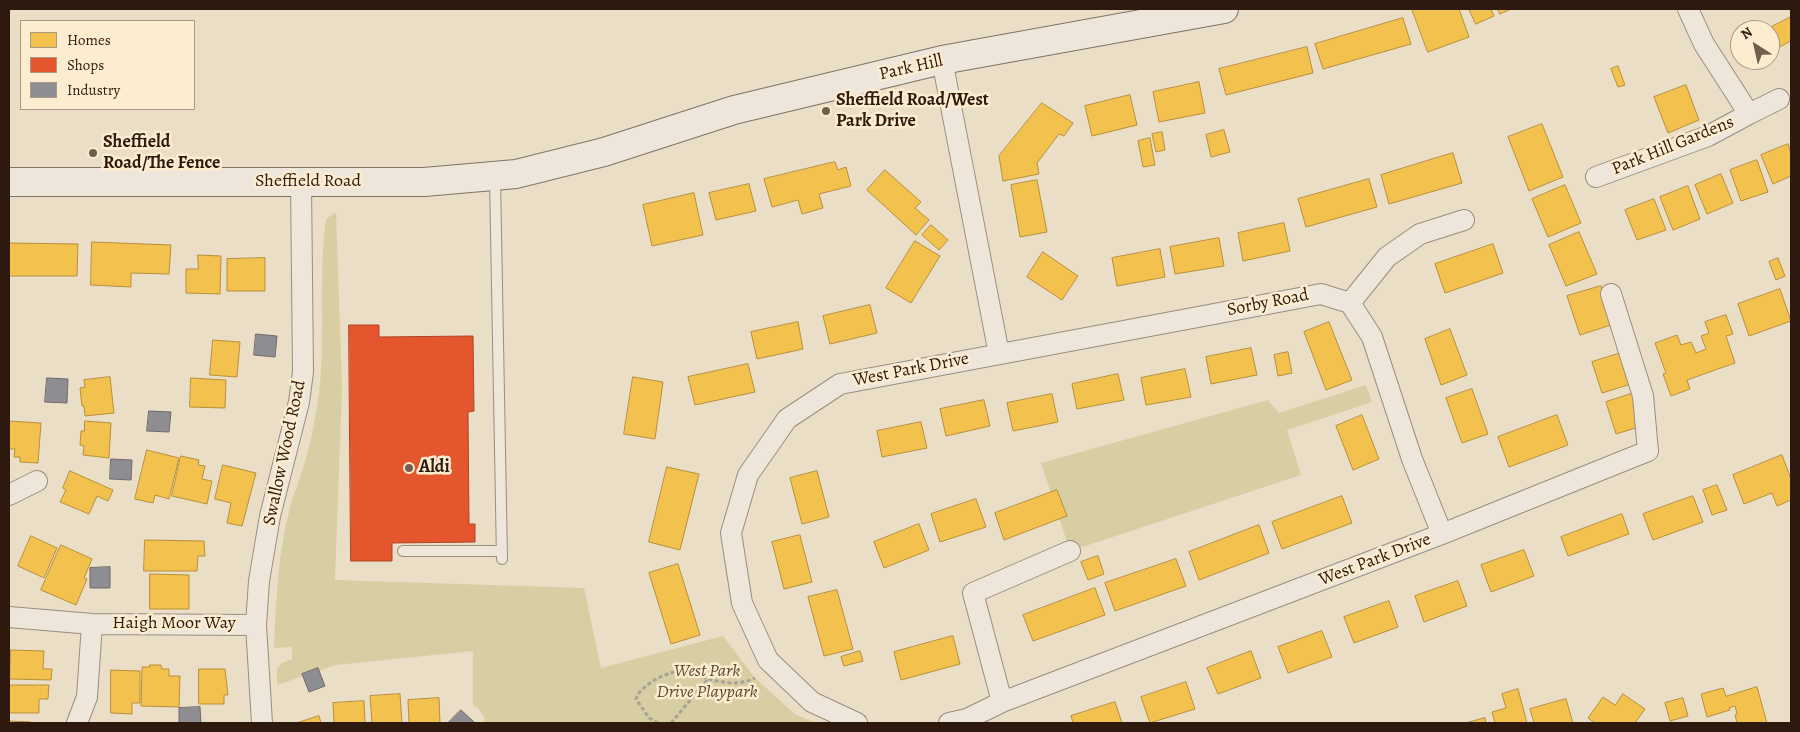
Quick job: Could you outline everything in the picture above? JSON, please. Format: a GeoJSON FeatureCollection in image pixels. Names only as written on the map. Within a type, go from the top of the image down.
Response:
{"type":"FeatureCollection","features":[{"type":"Feature","properties":{"kind":"street","name":"Park Hill"},"geometry":{"type":"LineString","coordinates":[[604,152],[734,110],[942,60],[1223,9]]}},
{"type":"Feature","properties":{"kind":"street","name":"Park Hill Gardens"},"geometry":{"type":"LineString","coordinates":[[1688,9],[1704,44],[1749,114]]}},
{"type":"Feature","properties":{"kind":"street"},"geometry":{"type":"LineString","coordinates":[[942,60],[999,354]]}},
{"type":"Feature","properties":{"kind":"street","name":"Park Hill Gardens"},"geometry":{"type":"LineString","coordinates":[[1596,177],[1708,136],[1779,98]]}},
{"type":"Feature","properties":{"kind":"street","name":"Sheffield Road"},"geometry":{"type":"LineString","coordinates":[[9,182],[424,182],[516,174],[604,152]]}},
{"type":"Feature","properties":{"kind":"street","name":"Swallow Wood Road"},"geometry":{"type":"LineString","coordinates":[[262,723],[256,625],[259,581],[270,516],[299,402],[303,372],[301,182]]}},
{"type":"Feature","properties":{"kind":"street"},"geometry":{"type":"LineString","coordinates":[[1442,534],[1412,460],[1372,337],[1350,303],[1387,257],[1420,234],[1464,220]]}},
{"type":"Feature","properties":{"kind":"street","name":"Sorby Road"},"geometry":{"type":"LineString","coordinates":[[999,354],[1321,294],[1350,303]]}},
{"type":"Feature","properties":{"kind":"street","name":"West Park Drive"},"geometry":{"type":"LineString","coordinates":[[949,723],[967,719],[1002,702],[1442,534],[1648,451],[1643,396],[1611,294]]}},
{"type":"Feature","properties":{"kind":"street","name":"West Park Drive"},"geometry":{"type":"LineString","coordinates":[[857,723],[812,702],[768,660],[742,603],[732,533],[748,475],[787,419],[840,384],[999,354]]}},
{"type":"Feature","properties":{"kind":"street"},"geometry":{"type":"LineString","coordinates":[[9,495],[37,481]]}},
{"type":"Feature","properties":{"kind":"street"},"geometry":{"type":"LineString","coordinates":[[1002,702],[973,593],[1070,551]]}},
{"type":"Feature","properties":{"kind":"street","name":"Haigh Moor Way"},"geometry":{"type":"LineString","coordinates":[[9,617],[92,624],[256,625]]}},
{"type":"Feature","properties":{"kind":"street","name":"Haigh Moor Way"},"geometry":{"type":"LineString","coordinates":[[77,723],[87,697],[92,624]]}},
{"type":"Feature","properties":{"kind":"lane"},"geometry":{"type":"LineString","coordinates":[[403,551],[502,555],[495,176]]}},
{"type":"Feature","properties":{"kind":"path"},"geometry":{"type":"LineString","coordinates":[[658,723],[649,718],[636,699],[638,693],[653,681],[684,671],[708,679],[734,684],[747,682],[776,667]]}},
{"type":"Feature","properties":{"kind":"path"},"geometry":{"type":"LineString","coordinates":[[671,723],[708,679]]}},
{"type":"Feature","properties":{"kind":"green space","name":"West Park Drive Playpark"},"geometry":{"type":"Polygon","coordinates":[[[336,212],[342,387],[335,580],[584,588],[601,668],[723,636],[755,678],[795,714],[815,723],[482,723],[485,719],[479,709],[473,706],[473,651],[336,665],[277,685],[277,669],[282,663],[292,659],[292,647],[274,648],[280,557],[292,500],[313,431],[321,372],[322,285],[326,219],[336,212]]]}},
{"type":"Feature","properties":{"kind":"green space"},"geometry":{"type":"Polygon","coordinates":[[[1366,385],[1372,402],[1287,430],[1301,475],[1070,551],[1041,463],[1268,400],[1279,413],[1366,385]]]}},
{"type":"Feature","properties":{"kind":"building: Homes"},"geometry":{"type":"Polygon","coordinates":[[[1412,9],[1459,9],[1469,37],[1428,52],[1412,9]]]}},
{"type":"Feature","properties":{"kind":"building: Homes"},"geometry":{"type":"Polygon","coordinates":[[[1469,9],[1491,9],[1494,16],[1476,24],[1469,9]]]}},
{"type":"Feature","properties":{"kind":"building: Homes"},"geometry":{"type":"Polygon","coordinates":[[[1498,9],[1511,9],[1500,14],[1498,9]]]}},
{"type":"Feature","properties":{"kind":"building: Homes"},"geometry":{"type":"Polygon","coordinates":[[[1791,17],[1791,41],[1780,47],[1780,22],[1791,17]]]}},
{"type":"Feature","properties":{"kind":"building: Homes"},"geometry":{"type":"Polygon","coordinates":[[[1403,18],[1411,44],[1323,69],[1315,44],[1403,18]]]}},
{"type":"Feature","properties":{"kind":"building: Homes"},"geometry":{"type":"Polygon","coordinates":[[[1307,47],[1313,73],[1226,95],[1219,69],[1307,47]]]}},
{"type":"Feature","properties":{"kind":"building: Homes"},"geometry":{"type":"Polygon","coordinates":[[[1618,66],[1625,85],[1618,87],[1611,69],[1618,66]]]}},
{"type":"Feature","properties":{"kind":"building: Homes"},"geometry":{"type":"Polygon","coordinates":[[[1199,82],[1205,113],[1159,122],[1153,92],[1199,82]]]}},
{"type":"Feature","properties":{"kind":"building: Homes"},"geometry":{"type":"Polygon","coordinates":[[[1686,85],[1699,120],[1668,133],[1654,97],[1686,85]]]}},
{"type":"Feature","properties":{"kind":"building: Homes"},"geometry":{"type":"Polygon","coordinates":[[[1130,95],[1137,125],[1092,136],[1085,106],[1130,95]]]}},
{"type":"Feature","properties":{"kind":"building: Homes"},"geometry":{"type":"Polygon","coordinates":[[[1042,103],[1073,123],[1064,136],[1059,134],[1037,163],[1039,174],[1003,181],[999,156],[1042,103]]]}},
{"type":"Feature","properties":{"kind":"building: Homes"},"geometry":{"type":"Polygon","coordinates":[[[1542,124],[1563,177],[1529,191],[1508,137],[1542,124]]]}},
{"type":"Feature","properties":{"kind":"building: Homes"},"geometry":{"type":"Polygon","coordinates":[[[1224,130],[1230,152],[1211,157],[1206,135],[1224,130]]]}},
{"type":"Feature","properties":{"kind":"building: Homes"},"geometry":{"type":"Polygon","coordinates":[[[1162,132],[1165,150],[1156,152],[1152,134],[1162,132]]]}},
{"type":"Feature","properties":{"kind":"building: Homes"},"geometry":{"type":"Polygon","coordinates":[[[1150,138],[1155,165],[1143,167],[1138,141],[1150,138]]]}},
{"type":"Feature","properties":{"kind":"building: Homes"},"geometry":{"type":"Polygon","coordinates":[[[1788,144],[1791,153],[1791,176],[1773,184],[1761,155],[1788,144]]]}},
{"type":"Feature","properties":{"kind":"building: Homes"},"geometry":{"type":"Polygon","coordinates":[[[1453,153],[1462,183],[1389,204],[1381,175],[1453,153]]]}},
{"type":"Feature","properties":{"kind":"building: Homes"},"geometry":{"type":"Polygon","coordinates":[[[1757,160],[1768,192],[1741,201],[1730,170],[1757,160]]]}},
{"type":"Feature","properties":{"kind":"building: Homes"},"geometry":{"type":"Polygon","coordinates":[[[835,162],[838,170],[846,167],[851,186],[819,194],[823,208],[802,214],[798,200],[772,207],[764,179],[835,162]]]}},
{"type":"Feature","properties":{"kind":"building: Homes"},"geometry":{"type":"Polygon","coordinates":[[[885,170],[921,202],[915,208],[929,220],[916,235],[867,190],[885,170]]]}},
{"type":"Feature","properties":{"kind":"building: Homes"},"geometry":{"type":"Polygon","coordinates":[[[1721,174],[1733,203],[1707,214],[1695,185],[1721,174]]]}},
{"type":"Feature","properties":{"kind":"building: Homes"},"geometry":{"type":"Polygon","coordinates":[[[1369,179],[1377,207],[1306,227],[1298,199],[1369,179]]]}},
{"type":"Feature","properties":{"kind":"building: Homes"},"geometry":{"type":"Polygon","coordinates":[[[1037,180],[1047,232],[1020,237],[1011,185],[1037,180]]]}},
{"type":"Feature","properties":{"kind":"building: Homes"},"geometry":{"type":"Polygon","coordinates":[[[749,184],[756,211],[716,220],[709,193],[749,184]]]}},
{"type":"Feature","properties":{"kind":"building: Homes"},"geometry":{"type":"Polygon","coordinates":[[[1565,185],[1581,223],[1548,237],[1532,199],[1565,185]]]}},
{"type":"Feature","properties":{"kind":"building: Homes"},"geometry":{"type":"Polygon","coordinates":[[[1688,186],[1700,219],[1673,230],[1660,197],[1688,186]]]}},
{"type":"Feature","properties":{"kind":"building: Homes"},"geometry":{"type":"Polygon","coordinates":[[[694,193],[703,235],[652,246],[643,205],[694,193]]]}},
{"type":"Feature","properties":{"kind":"building: Homes"},"geometry":{"type":"Polygon","coordinates":[[[1654,199],[1666,230],[1637,240],[1625,210],[1654,199]]]}},
{"type":"Feature","properties":{"kind":"building: Homes"},"geometry":{"type":"Polygon","coordinates":[[[1284,223],[1290,251],[1243,261],[1238,233],[1284,223]]]}},
{"type":"Feature","properties":{"kind":"building: Homes"},"geometry":{"type":"Polygon","coordinates":[[[931,225],[948,240],[939,250],[922,235],[931,225]]]}},
{"type":"Feature","properties":{"kind":"building: Homes"},"geometry":{"type":"Polygon","coordinates":[[[1579,232],[1597,274],[1566,286],[1549,245],[1579,232]]]}},
{"type":"Feature","properties":{"kind":"building: Homes"},"geometry":{"type":"Polygon","coordinates":[[[1219,238],[1224,266],[1175,274],[1170,247],[1219,238]]]}},
{"type":"Feature","properties":{"kind":"building: Homes"},"geometry":{"type":"Polygon","coordinates":[[[915,241],[940,256],[911,303],[886,288],[915,241]]]}},
{"type":"Feature","properties":{"kind":"building: Homes"},"geometry":{"type":"Polygon","coordinates":[[[92,242],[171,245],[169,274],[131,273],[131,287],[91,285],[92,242]]]}},
{"type":"Feature","properties":{"kind":"building: Homes"},"geometry":{"type":"Polygon","coordinates":[[[9,243],[78,244],[77,276],[9,276],[9,243]]]}},
{"type":"Feature","properties":{"kind":"building: Homes"},"geometry":{"type":"Polygon","coordinates":[[[1493,244],[1503,273],[1445,293],[1435,264],[1493,244]]]}},
{"type":"Feature","properties":{"kind":"building: Homes"},"geometry":{"type":"Polygon","coordinates":[[[1160,249],[1165,277],[1117,286],[1112,258],[1160,249]]]}},
{"type":"Feature","properties":{"kind":"building: Homes"},"geometry":{"type":"Polygon","coordinates":[[[1043,252],[1078,276],[1062,300],[1027,277],[1043,252]]]}},
{"type":"Feature","properties":{"kind":"building: Homes"},"geometry":{"type":"Polygon","coordinates":[[[198,255],[221,256],[220,294],[186,293],[186,269],[198,269],[198,255]]]}},
{"type":"Feature","properties":{"kind":"building: Homes"},"geometry":{"type":"Polygon","coordinates":[[[265,258],[265,291],[227,291],[227,259],[265,258]]]}},
{"type":"Feature","properties":{"kind":"building: Homes"},"geometry":{"type":"Polygon","coordinates":[[[1778,258],[1785,276],[1776,280],[1769,262],[1778,258]]]}},
{"type":"Feature","properties":{"kind":"building: Homes"},"geometry":{"type":"Polygon","coordinates":[[[1601,286],[1614,324],[1580,335],[1567,296],[1601,286]]]}},
{"type":"Feature","properties":{"kind":"building: Homes"},"geometry":{"type":"Polygon","coordinates":[[[1780,289],[1791,321],[1749,336],[1738,304],[1780,289]]]}},
{"type":"Feature","properties":{"kind":"building: Homes"},"geometry":{"type":"Polygon","coordinates":[[[870,305],[877,333],[830,344],[823,316],[870,305]]]}},
{"type":"Feature","properties":{"kind":"building: Homes"},"geometry":{"type":"Polygon","coordinates":[[[1726,315],[1733,334],[1726,336],[1735,363],[1687,380],[1690,389],[1671,396],[1663,374],[1666,373],[1655,343],[1677,335],[1681,345],[1691,342],[1696,353],[1706,349],[1701,336],[1709,333],[1705,322],[1726,315]]]}},
{"type":"Feature","properties":{"kind":"building: Homes"},"geometry":{"type":"Polygon","coordinates":[[[798,322],[803,349],[757,359],[751,332],[798,322]]]}},
{"type":"Feature","properties":{"kind":"building: Homes"},"geometry":{"type":"Polygon","coordinates":[[[1329,322],[1352,380],[1326,390],[1304,332],[1329,322]]]}},
{"type":"Feature","properties":{"kind":"building: Homes"},"geometry":{"type":"Polygon","coordinates":[[[1450,329],[1467,375],[1441,385],[1425,339],[1450,329]]]}},
{"type":"Feature","properties":{"kind":"building: Homes"},"geometry":{"type":"Polygon","coordinates":[[[213,340],[240,342],[237,377],[210,375],[213,340]]]}},
{"type":"Feature","properties":{"kind":"building: Homes"},"geometry":{"type":"Polygon","coordinates":[[[1251,348],[1257,375],[1211,384],[1206,357],[1251,348]]]}},
{"type":"Feature","properties":{"kind":"building: Homes"},"geometry":{"type":"Polygon","coordinates":[[[1288,352],[1292,373],[1278,376],[1274,355],[1288,352]]]}},
{"type":"Feature","properties":{"kind":"building: Homes"},"geometry":{"type":"Polygon","coordinates":[[[1621,353],[1631,384],[1602,393],[1592,362],[1621,353]]]}},
{"type":"Feature","properties":{"kind":"building: Homes"},"geometry":{"type":"Polygon","coordinates":[[[748,364],[755,392],[695,405],[688,377],[748,364]]]}},
{"type":"Feature","properties":{"kind":"building: Homes"},"geometry":{"type":"Polygon","coordinates":[[[1185,369],[1191,397],[1146,405],[1141,378],[1185,369]]]}},
{"type":"Feature","properties":{"kind":"building: Homes"},"geometry":{"type":"Polygon","coordinates":[[[1118,374],[1124,400],[1077,409],[1072,384],[1118,374]]]}},
{"type":"Feature","properties":{"kind":"building: Homes"},"geometry":{"type":"Polygon","coordinates":[[[110,377],[114,413],[85,416],[80,388],[85,387],[84,380],[110,377]]]}},
{"type":"Feature","properties":{"kind":"building: Homes"},"geometry":{"type":"Polygon","coordinates":[[[633,377],[663,382],[655,439],[624,434],[633,377]]]}},
{"type":"Feature","properties":{"kind":"building: Homes"},"geometry":{"type":"Polygon","coordinates":[[[191,378],[226,380],[225,408],[190,407],[191,378]]]}},
{"type":"Feature","properties":{"kind":"building: Homes"},"geometry":{"type":"Polygon","coordinates":[[[1472,389],[1488,434],[1462,443],[1446,398],[1472,389]]]}},
{"type":"Feature","properties":{"kind":"building: Homes"},"geometry":{"type":"Polygon","coordinates":[[[1634,393],[1645,425],[1616,434],[1606,402],[1634,393]]]}},
{"type":"Feature","properties":{"kind":"building: Homes"},"geometry":{"type":"Polygon","coordinates":[[[1052,394],[1058,422],[1013,431],[1007,403],[1052,394]]]}},
{"type":"Feature","properties":{"kind":"building: Homes"},"geometry":{"type":"Polygon","coordinates":[[[984,400],[990,426],[946,436],[940,409],[984,400]]]}},
{"type":"Feature","properties":{"kind":"building: Homes"},"geometry":{"type":"Polygon","coordinates":[[[1362,415],[1379,459],[1353,470],[1336,426],[1362,415]]]}},
{"type":"Feature","properties":{"kind":"building: Homes"},"geometry":{"type":"Polygon","coordinates":[[[1557,415],[1568,445],[1509,467],[1498,437],[1557,415]]]}},
{"type":"Feature","properties":{"kind":"building: Homes"},"geometry":{"type":"Polygon","coordinates":[[[9,421],[41,423],[38,463],[20,462],[20,457],[14,457],[15,449],[9,449],[9,421]]]}},
{"type":"Feature","properties":{"kind":"building: Homes"},"geometry":{"type":"Polygon","coordinates":[[[85,421],[111,423],[109,458],[83,455],[84,446],[80,445],[81,431],[84,431],[85,421]]]}},
{"type":"Feature","properties":{"kind":"building: Homes"},"geometry":{"type":"Polygon","coordinates":[[[921,422],[927,448],[882,457],[877,431],[921,422]]]}},
{"type":"Feature","properties":{"kind":"building: Homes"},"geometry":{"type":"Polygon","coordinates":[[[147,450],[179,458],[169,499],[155,495],[153,503],[135,499],[147,450]]]}},
{"type":"Feature","properties":{"kind":"building: Homes"},"geometry":{"type":"Polygon","coordinates":[[[1782,455],[1791,479],[1791,500],[1777,506],[1772,493],[1744,504],[1733,475],[1782,455]]]}},
{"type":"Feature","properties":{"kind":"building: Homes"},"geometry":{"type":"Polygon","coordinates":[[[181,456],[199,460],[198,465],[205,466],[202,479],[212,481],[207,504],[172,496],[181,456]]]}},
{"type":"Feature","properties":{"kind":"building: Homes"},"geometry":{"type":"Polygon","coordinates":[[[223,465],[256,473],[242,526],[227,523],[231,503],[215,499],[223,465]]]}},
{"type":"Feature","properties":{"kind":"building: Homes"},"geometry":{"type":"Polygon","coordinates":[[[667,467],[699,474],[680,550],[649,542],[667,467]]]}},
{"type":"Feature","properties":{"kind":"building: Homes"},"geometry":{"type":"Polygon","coordinates":[[[70,471],[113,490],[108,501],[97,496],[89,514],[60,502],[66,490],[63,488],[70,471]]]}},
{"type":"Feature","properties":{"kind":"building: Homes"},"geometry":{"type":"Polygon","coordinates":[[[817,471],[829,517],[802,524],[790,478],[817,471]]]}},
{"type":"Feature","properties":{"kind":"building: Homes"},"geometry":{"type":"Polygon","coordinates":[[[1717,485],[1727,510],[1712,515],[1703,490],[1717,485]]]}},
{"type":"Feature","properties":{"kind":"building: Homes"},"geometry":{"type":"Polygon","coordinates":[[[1057,490],[1067,516],[1004,540],[995,513],[1057,490]]]}},
{"type":"Feature","properties":{"kind":"building: Homes"},"geometry":{"type":"Polygon","coordinates":[[[1342,496],[1352,523],[1282,549],[1272,522],[1342,496]]]}},
{"type":"Feature","properties":{"kind":"building: Homes"},"geometry":{"type":"Polygon","coordinates":[[[1693,496],[1703,522],[1653,540],[1643,514],[1693,496]]]}},
{"type":"Feature","properties":{"kind":"building: Homes"},"geometry":{"type":"Polygon","coordinates":[[[976,499],[986,527],[940,542],[931,514],[976,499]]]}},
{"type":"Feature","properties":{"kind":"building: Homes"},"geometry":{"type":"Polygon","coordinates":[[[1622,514],[1629,534],[1568,556],[1561,537],[1622,514]]]}},
{"type":"Feature","properties":{"kind":"building: Homes"},"geometry":{"type":"Polygon","coordinates":[[[919,524],[929,550],[884,568],[874,542],[919,524]]]}},
{"type":"Feature","properties":{"kind":"building: Homes"},"geometry":{"type":"Polygon","coordinates":[[[1259,525],[1269,553],[1199,580],[1189,552],[1259,525]]]}},
{"type":"Feature","properties":{"kind":"building: Homes"},"geometry":{"type":"Polygon","coordinates":[[[800,535],[812,582],[784,589],[772,542],[800,535]]]}},
{"type":"Feature","properties":{"kind":"building: Homes"},"geometry":{"type":"Polygon","coordinates":[[[31,536],[57,548],[44,578],[18,566],[31,536]]]}},
{"type":"Feature","properties":{"kind":"building: Homes"},"geometry":{"type":"Polygon","coordinates":[[[145,540],[204,541],[205,556],[198,556],[197,571],[144,571],[145,540]]]}},
{"type":"Feature","properties":{"kind":"building: Homes"},"geometry":{"type":"Polygon","coordinates":[[[61,545],[92,559],[84,578],[87,579],[76,605],[41,590],[61,545]]]}},
{"type":"Feature","properties":{"kind":"building: Homes"},"geometry":{"type":"Polygon","coordinates":[[[1524,550],[1534,576],[1491,592],[1481,565],[1524,550]]]}},
{"type":"Feature","properties":{"kind":"building: Homes"},"geometry":{"type":"Polygon","coordinates":[[[1098,556],[1104,574],[1088,580],[1081,562],[1098,556]]]}},
{"type":"Feature","properties":{"kind":"building: Homes"},"geometry":{"type":"Polygon","coordinates":[[[1176,559],[1186,586],[1115,611],[1105,583],[1176,559]]]}},
{"type":"Feature","properties":{"kind":"building: Homes"},"geometry":{"type":"Polygon","coordinates":[[[678,564],[700,635],[671,644],[649,573],[678,564]]]}},
{"type":"Feature","properties":{"kind":"building: Homes"},"geometry":{"type":"Polygon","coordinates":[[[150,574],[189,575],[189,609],[150,609],[150,574]]]}},
{"type":"Feature","properties":{"kind":"building: Homes"},"geometry":{"type":"Polygon","coordinates":[[[1458,581],[1467,606],[1424,622],[1415,596],[1458,581]]]}},
{"type":"Feature","properties":{"kind":"building: Homes"},"geometry":{"type":"Polygon","coordinates":[[[1095,588],[1105,615],[1033,641],[1023,615],[1095,588]]]}},
{"type":"Feature","properties":{"kind":"building: Homes"},"geometry":{"type":"Polygon","coordinates":[[[837,590],[853,649],[824,656],[808,597],[837,590]]]}},
{"type":"Feature","properties":{"kind":"building: Homes"},"geometry":{"type":"Polygon","coordinates":[[[1389,601],[1398,627],[1354,643],[1344,617],[1389,601]]]}},
{"type":"Feature","properties":{"kind":"building: Homes"},"geometry":{"type":"Polygon","coordinates":[[[1322,631],[1332,657],[1288,673],[1278,647],[1322,631]]]}},
{"type":"Feature","properties":{"kind":"building: Homes"},"geometry":{"type":"Polygon","coordinates":[[[953,636],[960,664],[901,680],[894,652],[953,636]]]}},
{"type":"Feature","properties":{"kind":"building: Homes"},"geometry":{"type":"Polygon","coordinates":[[[11,650],[44,651],[43,669],[52,669],[51,680],[10,679],[11,650]]]}},
{"type":"Feature","properties":{"kind":"building: Homes"},"geometry":{"type":"Polygon","coordinates":[[[860,651],[863,661],[844,666],[841,657],[860,651]]]}},
{"type":"Feature","properties":{"kind":"building: Homes"},"geometry":{"type":"Polygon","coordinates":[[[1251,651],[1261,678],[1218,694],[1207,668],[1251,651]]]}},
{"type":"Feature","properties":{"kind":"building: Homes"},"geometry":{"type":"Polygon","coordinates":[[[150,665],[161,665],[162,669],[169,669],[169,676],[180,676],[179,707],[141,706],[142,667],[149,667],[150,665]]]}},
{"type":"Feature","properties":{"kind":"building: Homes"},"geometry":{"type":"Polygon","coordinates":[[[199,669],[225,669],[228,695],[224,695],[224,704],[199,704],[199,669]]]}},
{"type":"Feature","properties":{"kind":"building: Homes"},"geometry":{"type":"Polygon","coordinates":[[[111,670],[140,671],[140,703],[132,703],[132,714],[111,713],[111,670]]]}},
{"type":"Feature","properties":{"kind":"building: Homes"},"geometry":{"type":"Polygon","coordinates":[[[1186,682],[1195,709],[1150,723],[1141,697],[1186,682]]]}},
{"type":"Feature","properties":{"kind":"building: Homes"},"geometry":{"type":"Polygon","coordinates":[[[9,685],[49,685],[48,699],[39,699],[39,713],[9,713],[9,685]]]}},
{"type":"Feature","properties":{"kind":"building: Homes"},"geometry":{"type":"Polygon","coordinates":[[[1757,687],[1767,723],[1737,723],[1735,706],[1729,708],[1730,710],[1707,717],[1701,694],[1723,688],[1726,696],[1757,687]]]}},
{"type":"Feature","properties":{"kind":"building: Homes"},"geometry":{"type":"Polygon","coordinates":[[[1518,689],[1527,723],[1495,723],[1492,712],[1506,708],[1502,694],[1518,689]]]}},
{"type":"Feature","properties":{"kind":"building: Homes"},"geometry":{"type":"Polygon","coordinates":[[[400,694],[402,723],[372,723],[370,696],[400,694]]]}},
{"type":"Feature","properties":{"kind":"building: Homes"},"geometry":{"type":"Polygon","coordinates":[[[1623,694],[1645,709],[1635,723],[1595,723],[1588,718],[1603,697],[1615,705],[1623,694]]]}},
{"type":"Feature","properties":{"kind":"building: Homes"},"geometry":{"type":"Polygon","coordinates":[[[439,698],[440,723],[409,723],[408,700],[439,698]]]}},
{"type":"Feature","properties":{"kind":"building: Homes"},"geometry":{"type":"Polygon","coordinates":[[[1683,698],[1688,716],[1670,721],[1665,703],[1683,698]]]}},
{"type":"Feature","properties":{"kind":"building: Homes"},"geometry":{"type":"Polygon","coordinates":[[[1566,699],[1573,723],[1534,723],[1530,709],[1566,699]]]}},
{"type":"Feature","properties":{"kind":"building: Homes"},"geometry":{"type":"Polygon","coordinates":[[[364,701],[365,723],[334,723],[333,703],[364,701]]]}},
{"type":"Feature","properties":{"kind":"building: Homes"},"geometry":{"type":"Polygon","coordinates":[[[1115,702],[1122,723],[1073,723],[1071,716],[1115,702]]]}},
{"type":"Feature","properties":{"kind":"building: Homes"},"geometry":{"type":"Polygon","coordinates":[[[319,716],[321,723],[297,723],[319,716]]]}},
{"type":"Feature","properties":{"kind":"building: Homes"},"geometry":{"type":"Polygon","coordinates":[[[1485,718],[1486,723],[1466,723],[1485,718]]]}},
{"type":"Feature","properties":{"kind":"building: Homes"},"geometry":{"type":"Polygon","coordinates":[[[9,721],[31,722],[31,723],[9,723],[9,721]]]}},
{"type":"Feature","properties":{"kind":"building: Shops","name":"Aldi"},"geometry":{"type":"Polygon","coordinates":[[[349,325],[379,325],[379,337],[473,336],[474,411],[468,412],[469,524],[475,524],[475,542],[392,543],[392,561],[351,561],[349,325]]]}},
{"type":"Feature","properties":{"kind":"building: Industry"},"geometry":{"type":"Polygon","coordinates":[[[256,334],[277,336],[275,357],[254,355],[256,334]]]}},
{"type":"Feature","properties":{"kind":"building: Industry"},"geometry":{"type":"Polygon","coordinates":[[[47,378],[68,379],[67,403],[45,402],[47,378]]]}},
{"type":"Feature","properties":{"kind":"building: Industry"},"geometry":{"type":"Polygon","coordinates":[[[149,411],[171,412],[169,432],[147,431],[149,411]]]}},
{"type":"Feature","properties":{"kind":"building: Industry"},"geometry":{"type":"Polygon","coordinates":[[[111,459],[132,460],[131,480],[110,479],[111,459]]]}},
{"type":"Feature","properties":{"kind":"building: Industry"},"geometry":{"type":"Polygon","coordinates":[[[110,567],[110,588],[90,588],[90,568],[110,567]]]}},
{"type":"Feature","properties":{"kind":"building: Industry"},"geometry":{"type":"Polygon","coordinates":[[[318,668],[325,686],[309,692],[302,674],[318,668]]]}},
{"type":"Feature","properties":{"kind":"building: Industry"},"geometry":{"type":"Polygon","coordinates":[[[200,707],[201,723],[179,723],[179,708],[200,707]]]}},
{"type":"Feature","properties":{"kind":"building: Industry"},"geometry":{"type":"Polygon","coordinates":[[[461,710],[475,723],[448,723],[461,710]]]}},
{"type":"Feature","properties":{"kind":"place","name":"Sheffield Road/West Park Drive"},"geometry":{"type":"Point","coordinates":[826,111]}},
{"type":"Feature","properties":{"kind":"place","name":"Sheffield Road/The Fence"},"geometry":{"type":"Point","coordinates":[93,153]}},
{"type":"Feature","properties":{"kind":"place","name":"Aldi"},"geometry":{"type":"Point","coordinates":[409,468]}}]}
